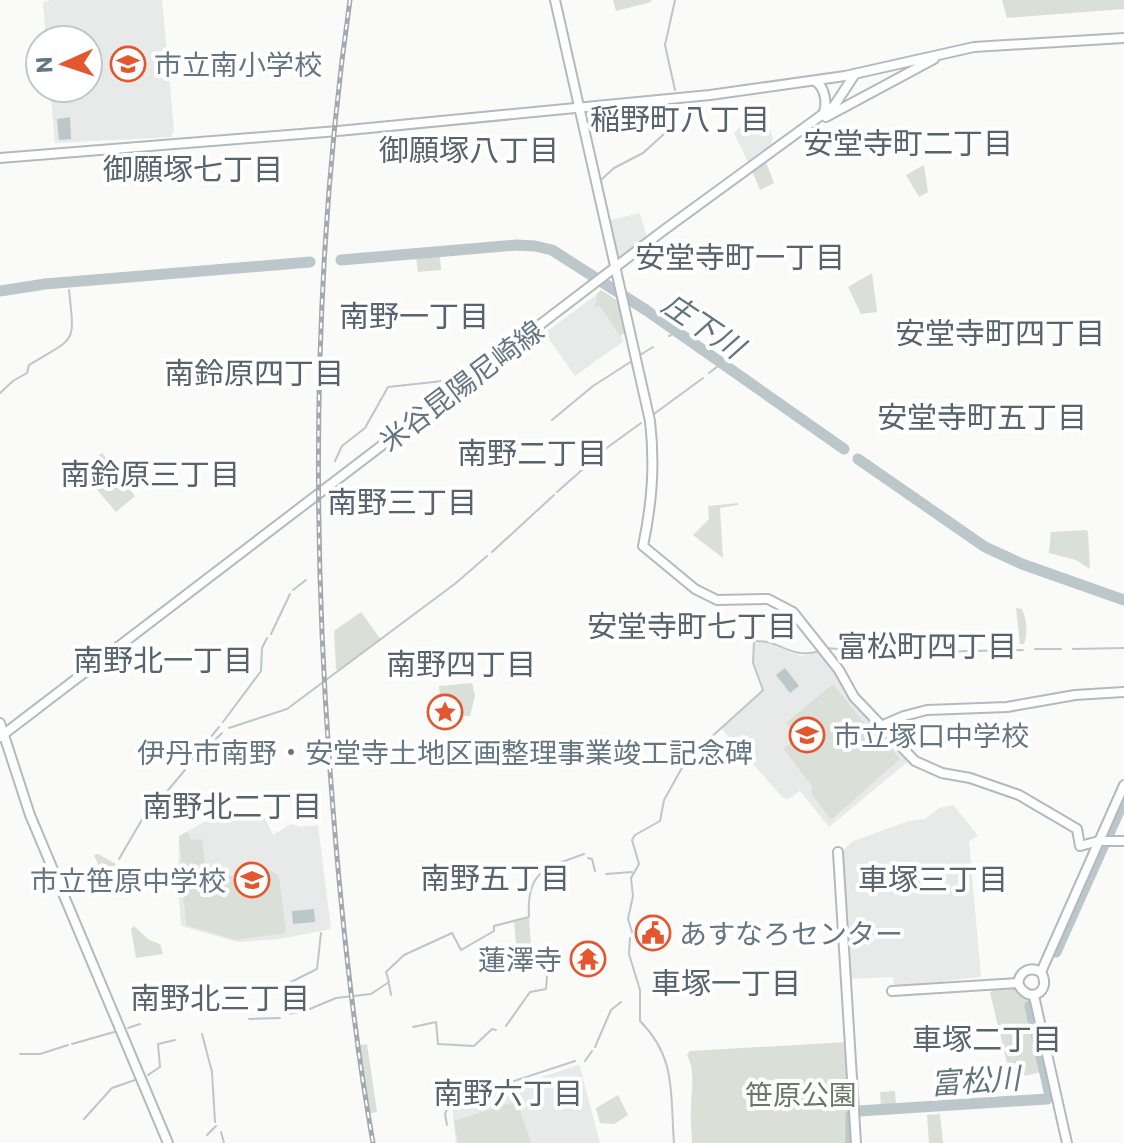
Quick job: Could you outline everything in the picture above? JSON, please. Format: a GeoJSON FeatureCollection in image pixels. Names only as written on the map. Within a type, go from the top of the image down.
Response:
{"type":"FeatureCollection","features":[{"type":"Feature","properties":{"kind":"main road"},"geometry":{"type":"LineString","coordinates":[[555,0],[624,296],[652,442],[653,494],[643,546],[695,589],[717,600],[768,599],[793,612],[839,670],[854,697],[915,761],[942,773],[970,778],[1019,795],[1077,829],[1080,846],[1099,841],[1124,841]]}},
{"type":"Feature","properties":{"kind":"main road","name":"米谷昆陽尼崎線"},"geometry":{"type":"LineString","coordinates":[[2,736],[778,145],[834,106],[855,74],[1000,44],[1124,38]]}},
{"type":"Feature","properties":{"kind":"main road","name":"米谷昆陽尼崎線"},"geometry":{"type":"LineString","coordinates":[[810,124],[941,54]]}},
{"type":"Feature","properties":{"kind":"main road"},"geometry":{"type":"LineString","coordinates":[[0,158],[580,108],[855,74]]}},
{"type":"Feature","properties":{"kind":"main road"},"geometry":{"type":"LineString","coordinates":[[815,81],[822,88],[825,105],[822,115]]}},
{"type":"Feature","properties":{"kind":"main road"},"geometry":{"type":"LineString","coordinates":[[881,726],[927,710],[1011,707],[1075,695],[1124,692]]}},
{"type":"Feature","properties":{"kind":"main road"},"geometry":{"type":"LineString","coordinates":[[0,723],[30,815],[168,1143]]}},
{"type":"Feature","properties":{"kind":"main road"},"geometry":{"type":"LineString","coordinates":[[1041,972],[1124,785]]}},
{"type":"Feature","properties":{"kind":"main road"},"geometry":{"type":"LineString","coordinates":[[838,852],[856,1143]]}},
{"type":"Feature","properties":{"kind":"main road"},"geometry":{"type":"LineString","coordinates":[[1032,969],[1041,972],[1045,987],[1034,996],[1024,993],[1018,983],[1020,975],[1032,969]]}},
{"type":"Feature","properties":{"kind":"main road"},"geometry":{"type":"LineString","coordinates":[[892,991],[1018,983]]}},
{"type":"Feature","properties":{"kind":"main road"},"geometry":{"type":"LineString","coordinates":[[1034,996],[1067,1143]]}},
{"type":"Feature","properties":{"kind":"shaded area","name":"市立南小学校"},"geometry":{"type":"Polygon","coordinates":[[[162,0],[174,130],[171,137],[55,143],[51,104],[104,104],[104,24],[45,24],[43,2],[162,0]]]}},
{"type":"Feature","properties":{"kind":"shaded area"},"geometry":{"type":"Polygon","coordinates":[[[760,106],[773,138],[771,144],[748,162],[734,133],[760,106]]]}},
{"type":"Feature","properties":{"kind":"shaded area"},"geometry":{"type":"Polygon","coordinates":[[[70,117],[71,139],[59,140],[57,119],[70,117]]]}},
{"type":"Feature","properties":{"kind":"shaded area"},"geometry":{"type":"Polygon","coordinates":[[[640,213],[647,238],[619,256],[610,220],[640,213]]]}},
{"type":"Feature","properties":{"kind":"shaded area"},"geometry":{"type":"Polygon","coordinates":[[[597,294],[595,307],[599,305],[624,341],[575,376],[545,333],[597,294]]]}},
{"type":"Feature","properties":{"kind":"shaded area","name":"市立塚口中学校"},"geometry":{"type":"Polygon","coordinates":[[[754,642],[764,642],[801,656],[822,652],[910,760],[829,827],[800,791],[788,799],[783,798],[721,728],[764,690],[754,664],[754,642]]]}},
{"type":"Feature","properties":{"kind":"shaded area"},"geometry":{"type":"Polygon","coordinates":[[[785,668],[799,686],[790,693],[776,675],[785,668]]]}},
{"type":"Feature","properties":{"kind":"shaded area"},"geometry":{"type":"Polygon","coordinates":[[[953,805],[978,836],[969,841],[981,977],[944,981],[937,985],[894,985],[893,977],[850,979],[841,852],[853,841],[909,821],[925,819],[939,808],[953,805]]]}},
{"type":"Feature","properties":{"kind":"shaded area","name":"市立笹原中学校"},"geometry":{"type":"Polygon","coordinates":[[[265,818],[273,835],[291,824],[301,827],[318,825],[331,929],[280,939],[238,942],[181,926],[179,836],[204,822],[265,818]]]}},
{"type":"Feature","properties":{"kind":"shaded area"},"geometry":{"type":"Polygon","coordinates":[[[314,909],[315,922],[293,924],[292,911],[314,909]]]}},
{"type":"Feature","properties":{"kind":"shaded area"},"geometry":{"type":"Polygon","coordinates":[[[578,1065],[600,1143],[456,1143],[452,1107],[578,1065]]]}},
{"type":"Feature","properties":{"kind":"green space"},"geometry":{"type":"Polygon","coordinates":[[[613,0],[651,0],[651,2],[616,11],[613,0]]]}},
{"type":"Feature","properties":{"kind":"green space"},"geometry":{"type":"Polygon","coordinates":[[[1002,0],[1124,0],[1124,9],[1007,18],[1002,0]]]}},
{"type":"Feature","properties":{"kind":"green space"},"geometry":{"type":"Polygon","coordinates":[[[765,160],[774,183],[760,190],[752,171],[765,160]]]}},
{"type":"Feature","properties":{"kind":"green space"},"geometry":{"type":"Polygon","coordinates":[[[924,165],[928,192],[919,197],[906,175],[924,165]]]}},
{"type":"Feature","properties":{"kind":"green space"},"geometry":{"type":"Polygon","coordinates":[[[440,257],[441,270],[418,272],[416,258],[440,257]]]}},
{"type":"Feature","properties":{"kind":"green space"},"geometry":{"type":"Polygon","coordinates":[[[872,273],[877,312],[861,314],[848,287],[872,273]]]}},
{"type":"Feature","properties":{"kind":"green space"},"geometry":{"type":"Polygon","coordinates":[[[601,290],[618,301],[626,332],[620,336],[599,305],[595,308],[597,294],[601,290]]]}},
{"type":"Feature","properties":{"kind":"green space"},"geometry":{"type":"Polygon","coordinates":[[[102,453],[135,496],[116,512],[88,479],[97,471],[88,459],[92,460],[102,453]]]}},
{"type":"Feature","properties":{"kind":"green space"},"geometry":{"type":"Polygon","coordinates":[[[738,503],[720,508],[723,558],[693,535],[709,519],[708,506],[738,503]]]}},
{"type":"Feature","properties":{"kind":"green space"},"geometry":{"type":"Polygon","coordinates":[[[1086,530],[1090,569],[1076,560],[1049,553],[1051,532],[1086,530]]]}},
{"type":"Feature","properties":{"kind":"green space"},"geometry":{"type":"Polygon","coordinates":[[[1016,608],[1022,609],[1025,618],[1024,644],[1020,644],[1016,608]]]}},
{"type":"Feature","properties":{"kind":"green space"},"geometry":{"type":"Polygon","coordinates":[[[361,612],[381,640],[339,671],[336,669],[334,631],[361,612]]]}},
{"type":"Feature","properties":{"kind":"green space"},"geometry":{"type":"Polygon","coordinates":[[[472,683],[475,696],[470,716],[442,717],[439,686],[472,683]]]}},
{"type":"Feature","properties":{"kind":"green space"},"geometry":{"type":"Polygon","coordinates":[[[833,684],[868,728],[872,726],[900,759],[831,820],[812,794],[812,786],[784,749],[798,736],[786,723],[833,684]]]}},
{"type":"Feature","properties":{"kind":"green space"},"geometry":{"type":"Polygon","coordinates":[[[187,832],[192,840],[202,839],[205,864],[182,867],[179,836],[187,832]]]}},
{"type":"Feature","properties":{"kind":"green space"},"geometry":{"type":"Polygon","coordinates":[[[98,854],[116,864],[105,880],[94,855],[98,854]]]}},
{"type":"Feature","properties":{"kind":"green space"},"geometry":{"type":"Polygon","coordinates":[[[271,871],[279,876],[286,933],[235,940],[186,925],[182,877],[196,875],[197,880],[271,871]]]}},
{"type":"Feature","properties":{"kind":"green space"},"geometry":{"type":"Polygon","coordinates":[[[529,918],[531,945],[522,954],[517,954],[514,922],[529,918]]]}},
{"type":"Feature","properties":{"kind":"green space"},"geometry":{"type":"Polygon","coordinates":[[[134,926],[149,940],[160,944],[163,954],[136,958],[131,929],[134,926]]]}},
{"type":"Feature","properties":{"kind":"green space"},"geometry":{"type":"Polygon","coordinates":[[[1013,987],[1030,1000],[1046,1071],[1011,1079],[990,993],[1013,987]]]}},
{"type":"Feature","properties":{"kind":"green space","name":"笹原公園"},"geometry":{"type":"Polygon","coordinates":[[[848,1042],[852,1112],[847,1115],[848,1143],[692,1143],[692,1075],[687,1055],[690,1051],[848,1042]]]}},
{"type":"Feature","properties":{"kind":"green space"},"geometry":{"type":"Polygon","coordinates":[[[367,1044],[377,1112],[366,1114],[355,1046],[367,1044]]]}},
{"type":"Feature","properties":{"kind":"green space"},"geometry":{"type":"Polygon","coordinates":[[[895,1091],[896,1107],[881,1109],[880,1092],[895,1091]]]}},
{"type":"Feature","properties":{"kind":"green space"},"geometry":{"type":"Polygon","coordinates":[[[618,1095],[628,1115],[614,1124],[600,1123],[596,1108],[618,1095]]]}},
{"type":"Feature","properties":{"kind":"green space"},"geometry":{"type":"Polygon","coordinates":[[[517,1101],[531,1143],[458,1143],[454,1121],[517,1101]]]}},
{"type":"Feature","properties":{"kind":"green space"},"geometry":{"type":"Polygon","coordinates":[[[940,1114],[943,1143],[929,1143],[927,1115],[940,1114]]]}},
{"type":"Feature","properties":{"kind":"waterway"},"geometry":{"type":"LineString","coordinates":[[675,0],[665,45],[675,90]]}},
{"type":"Feature","properties":{"kind":"waterway"},"geometry":{"type":"LineString","coordinates":[[602,179],[614,168],[643,153],[675,124],[673,108]]}},
{"type":"Feature","properties":{"kind":"waterway","name":"庄下川"},"geometry":{"type":"LineString","coordinates":[[341,260],[517,245],[552,250],[646,310],[844,449]]}},
{"type":"Feature","properties":{"kind":"waterway","name":"庄下川"},"geometry":{"type":"LineString","coordinates":[[0,291],[45,284],[310,262]]}},
{"type":"Feature","properties":{"kind":"waterway"},"geometry":{"type":"LineString","coordinates":[[0,393],[27,373],[29,365],[69,338],[72,321],[69,290]]}},
{"type":"Feature","properties":{"kind":"waterway"},"geometry":{"type":"LineString","coordinates":[[640,355],[653,347]]}},
{"type":"Feature","properties":{"kind":"waterway"},"geometry":{"type":"LineString","coordinates":[[552,420],[593,386],[632,361]]}},
{"type":"Feature","properties":{"kind":"waterway"},"geometry":{"type":"LineString","coordinates":[[709,373],[722,363]]}},
{"type":"Feature","properties":{"kind":"waterway"},"geometry":{"type":"LineString","coordinates":[[654,414],[703,378]]}},
{"type":"Feature","properties":{"kind":"waterway"},"geometry":{"type":"LineString","coordinates":[[335,461],[342,446],[365,428],[388,387],[461,379]]}},
{"type":"Feature","properties":{"kind":"waterway"},"geometry":{"type":"LineString","coordinates":[[557,492],[608,447],[641,423]]}},
{"type":"Feature","properties":{"kind":"waterway","name":"庄下川"},"geometry":{"type":"LineString","coordinates":[[858,459],[985,547],[1022,564],[1124,600]]}},
{"type":"Feature","properties":{"kind":"waterway"},"geometry":{"type":"LineString","coordinates":[[492,552],[554,495]]}},
{"type":"Feature","properties":{"kind":"waterway"},"geometry":{"type":"LineString","coordinates":[[229,728],[287,709],[456,583],[487,556]]}},
{"type":"Feature","properties":{"kind":"waterway"},"geometry":{"type":"LineString","coordinates":[[293,590],[306,580]]}},
{"type":"Feature","properties":{"kind":"waterway"},"geometry":{"type":"LineString","coordinates":[[271,634],[290,594]]}},
{"type":"Feature","properties":{"kind":"waterway"},"geometry":{"type":"LineString","coordinates":[[223,722],[261,671],[262,648],[267,638]]}},
{"type":"Feature","properties":{"kind":"waterway"},"geometry":{"type":"LineString","coordinates":[[632,932],[628,919],[633,896],[631,878],[639,864],[632,840],[635,835],[660,821],[664,800],[687,759],[763,690],[753,663],[754,641],[772,643],[793,652],[820,651]]}},
{"type":"Feature","properties":{"kind":"waterway"},"geometry":{"type":"LineString","coordinates":[[826,648],[883,653],[1023,650]]}},
{"type":"Feature","properties":{"kind":"waterway"},"geometry":{"type":"LineString","coordinates":[[1073,649],[1124,648]]}},
{"type":"Feature","properties":{"kind":"waterway"},"geometry":{"type":"LineString","coordinates":[[1035,649],[1061,649]]}},
{"type":"Feature","properties":{"kind":"waterway"},"geometry":{"type":"LineString","coordinates":[[193,759],[219,727]]}},
{"type":"Feature","properties":{"kind":"waterway"},"geometry":{"type":"LineString","coordinates":[[195,759],[222,733]]}},
{"type":"Feature","properties":{"kind":"waterway"},"geometry":{"type":"LineString","coordinates":[[164,795],[185,770]]}},
{"type":"Feature","properties":{"kind":"waterway","name":"富松川"},"geometry":{"type":"LineString","coordinates":[[1056,952],[1124,800]]}},
{"type":"Feature","properties":{"kind":"waterway"},"geometry":{"type":"LineString","coordinates":[[119,859],[147,811],[157,802]]}},
{"type":"Feature","properties":{"kind":"waterway"},"geometry":{"type":"LineString","coordinates":[[283,991],[288,1014],[305,1011],[336,998],[371,994],[389,982],[386,972],[404,955],[452,933],[461,950],[494,931],[494,926],[529,917],[531,889],[541,873],[584,854]]}},
{"type":"Feature","properties":{"kind":"waterway"},"geometry":{"type":"LineString","coordinates":[[588,858],[592,859],[595,871]]}},
{"type":"Feature","properties":{"kind":"waterway"},"geometry":{"type":"LineString","coordinates":[[606,874],[632,872]]}},
{"type":"Feature","properties":{"kind":"waterway"},"geometry":{"type":"LineString","coordinates":[[289,983],[317,969],[321,933]]}},
{"type":"Feature","properties":{"kind":"waterway"},"geometry":{"type":"LineString","coordinates":[[630,938],[629,954],[640,990],[640,1021],[652,1035],[666,1063],[674,1143]]}},
{"type":"Feature","properties":{"kind":"waterway"},"geometry":{"type":"LineString","coordinates":[[506,1026],[530,992],[546,989],[548,963]]}},
{"type":"Feature","properties":{"kind":"waterway"},"geometry":{"type":"LineString","coordinates":[[389,984],[391,995]]}},
{"type":"Feature","properties":{"kind":"waterway"},"geometry":{"type":"LineString","coordinates":[[595,1047],[611,1010],[621,1002]]}},
{"type":"Feature","properties":{"kind":"waterway","name":"富松川"},"geometry":{"type":"LineString","coordinates":[[859,1111],[1047,1099],[1050,1096],[1030,1006]]}},
{"type":"Feature","properties":{"kind":"waterway"},"geometry":{"type":"LineString","coordinates":[[249,1019],[280,1018]]}},
{"type":"Feature","properties":{"kind":"waterway"},"geometry":{"type":"LineString","coordinates":[[413,1027],[436,1022],[438,1044],[474,1046],[492,1029],[496,1030]]}},
{"type":"Feature","properties":{"kind":"waterway"},"geometry":{"type":"LineString","coordinates":[[128,1028],[140,1024]]}},
{"type":"Feature","properties":{"kind":"waterway"},"geometry":{"type":"LineString","coordinates":[[72,1044],[114,1032]]}},
{"type":"Feature","properties":{"kind":"waterway"},"geometry":{"type":"LineString","coordinates":[[202,1034],[212,1072],[215,1122]]}},
{"type":"Feature","properties":{"kind":"waterway"},"geometry":{"type":"LineString","coordinates":[[148,1075],[160,1067],[158,1044],[175,1040]]}},
{"type":"Feature","properties":{"kind":"waterway"},"geometry":{"type":"LineString","coordinates":[[20,1054],[40,1054],[68,1045]]}},
{"type":"Feature","properties":{"kind":"waterway"},"geometry":{"type":"LineString","coordinates":[[585,1061],[592,1051]]}},
{"type":"Feature","properties":{"kind":"waterway"},"geometry":{"type":"LineString","coordinates":[[447,1125],[445,1114],[450,1102],[575,1061]]}},
{"type":"Feature","properties":{"kind":"waterway"},"geometry":{"type":"LineString","coordinates":[[84,1119],[112,1088],[135,1080]]}},
{"type":"Feature","properties":{"kind":"waterway","name":"富松川"},"geometry":{"type":"LineString","coordinates":[[851,1115],[851,1143]]}},
{"type":"Feature","properties":{"kind":"waterway"},"geometry":{"type":"LineString","coordinates":[[207,1135],[216,1126]]}},
{"type":"Feature","properties":{"kind":"waterway"},"geometry":{"type":"LineString","coordinates":[[221,1132],[224,1143]]}},
{"type":"Feature","properties":{"kind":"railway"},"geometry":{"type":"LineString","coordinates":[[350,0],[338,97],[322,293],[318,489],[325,685],[338,873],[353,1008],[373,1143]]}},
{"type":"Feature","properties":{"kind":"place","name":"市立南小学校"},"geometry":{"type":"Point","coordinates":[128,64]}},
{"type":"Feature","properties":{"kind":"place","name":"伊丹市南野・安堂寺土地区画整理事業竣工記念碑"},"geometry":{"type":"Point","coordinates":[445,712]}},
{"type":"Feature","properties":{"kind":"place","name":"市立塚口中学校"},"geometry":{"type":"Point","coordinates":[807,735]}},
{"type":"Feature","properties":{"kind":"place","name":"市立笹原中学校"},"geometry":{"type":"Point","coordinates":[252,880]}},
{"type":"Feature","properties":{"kind":"place","name":"あすなろセンター"},"geometry":{"type":"Point","coordinates":[653,933]}},
{"type":"Feature","properties":{"kind":"place","name":"蓮澤寺"},"geometry":{"type":"Point","coordinates":[588,959]}},
{"type":"Feature","properties":{"kind":"district","name":"稲野町八丁目"},"geometry":{"type":"Point","coordinates":[680,117]}},
{"type":"Feature","properties":{"kind":"district","name":"安堂寺町二丁目"},"geometry":{"type":"Point","coordinates":[908,141]}},
{"type":"Feature","properties":{"kind":"district","name":"御願塚八丁目"},"geometry":{"type":"Point","coordinates":[469,148]}},
{"type":"Feature","properties":{"kind":"district","name":"御願塚七丁目"},"geometry":{"type":"Point","coordinates":[193,167]}},
{"type":"Feature","properties":{"kind":"district","name":"安堂寺町一丁目"},"geometry":{"type":"Point","coordinates":[740,255]}},
{"type":"Feature","properties":{"kind":"district","name":"南野一丁目"},"geometry":{"type":"Point","coordinates":[414,314]}},
{"type":"Feature","properties":{"kind":"district","name":"安堂寺町四丁目"},"geometry":{"type":"Point","coordinates":[1000,331]}},
{"type":"Feature","properties":{"kind":"district","name":"南鈴原四丁目"},"geometry":{"type":"Point","coordinates":[254,371]}},
{"type":"Feature","properties":{"kind":"district","name":"安堂寺町五丁目"},"geometry":{"type":"Point","coordinates":[982,415]}},
{"type":"Feature","properties":{"kind":"district","name":"南野二丁目"},"geometry":{"type":"Point","coordinates":[532,451]}},
{"type":"Feature","properties":{"kind":"district","name":"南鈴原三丁目"},"geometry":{"type":"Point","coordinates":[150,472]}},
{"type":"Feature","properties":{"kind":"district","name":"南野三丁目"},"geometry":{"type":"Point","coordinates":[402,500]}},
{"type":"Feature","properties":{"kind":"district","name":"安堂寺町七丁目"},"geometry":{"type":"Point","coordinates":[692,624]}},
{"type":"Feature","properties":{"kind":"district","name":"富松町四丁目"},"geometry":{"type":"Point","coordinates":[927,644]}},
{"type":"Feature","properties":{"kind":"district","name":"南野北一丁目"},"geometry":{"type":"Point","coordinates":[163,658]}},
{"type":"Feature","properties":{"kind":"district","name":"南野四丁目"},"geometry":{"type":"Point","coordinates":[461,662]}},
{"type":"Feature","properties":{"kind":"district","name":"南野北二丁目"},"geometry":{"type":"Point","coordinates":[232,804]}},
{"type":"Feature","properties":{"kind":"district","name":"南野五丁目"},"geometry":{"type":"Point","coordinates":[495,876]}},
{"type":"Feature","properties":{"kind":"district","name":"車塚三丁目"},"geometry":{"type":"Point","coordinates":[933,877]}},
{"type":"Feature","properties":{"kind":"district","name":"車塚一丁目"},"geometry":{"type":"Point","coordinates":[726,981]}},
{"type":"Feature","properties":{"kind":"district","name":"南野北三丁目"},"geometry":{"type":"Point","coordinates":[220,996]}},
{"type":"Feature","properties":{"kind":"district","name":"車塚二丁目"},"geometry":{"type":"Point","coordinates":[987,1037]}},
{"type":"Feature","properties":{"kind":"district","name":"南野六丁目"},"geometry":{"type":"Point","coordinates":[508,1091]}}]}
